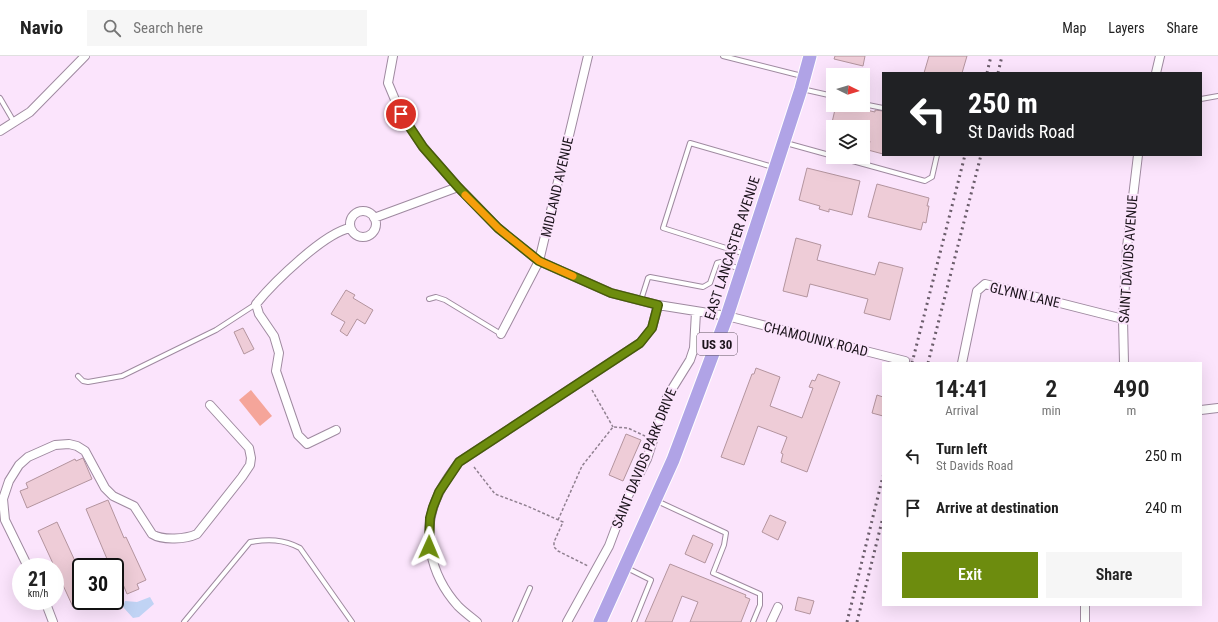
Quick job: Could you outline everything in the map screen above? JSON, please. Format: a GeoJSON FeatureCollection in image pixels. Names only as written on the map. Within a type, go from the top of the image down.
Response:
{"type":"FeatureCollection","features":[{"type":"Feature","properties":{"kind":"highway","name":"EAST LANCASTER AVENUE"},"geometry":{"type":"LineString","coordinates":[[600,622],[672,460],[727,316],[803,83],[810,56]]}},
{"type":"Feature","properties":{"kind":"street"},"geometry":{"type":"LineString","coordinates":[[0,131],[30,112],[85,56]]}},
{"type":"Feature","properties":{"kind":"street","name":"CHAMOUNIX ROAD"},"geometry":{"type":"LineString","coordinates":[[393,56],[388,83],[401,114],[423,147],[458,187],[498,228],[539,261],[611,293],[640,301],[696,312],[727,316],[905,361]]}},
{"type":"Feature","properties":{"kind":"street","name":"MIDLAND AVENUE"},"geometry":{"type":"LineString","coordinates":[[501,334],[539,261],[588,56]]}},
{"type":"Feature","properties":{"kind":"street"},"geometry":{"type":"LineString","coordinates":[[1156,72],[1160,56]]}},
{"type":"Feature","properties":{"kind":"street","name":"SAINT DAVIDS AVENUE"},"geometry":{"type":"LineString","coordinates":[[1124,362],[1123,319],[1127,247],[1138,156]]}},
{"type":"Feature","properties":{"kind":"street"},"geometry":{"type":"LineString","coordinates":[[374,218],[458,187]]}},
{"type":"Feature","properties":{"kind":"street"},"geometry":{"type":"LineString","coordinates":[[367,211],[374,218],[375,227],[368,236],[361,237],[350,228],[351,218],[357,212],[367,211]]}},
{"type":"Feature","properties":{"kind":"street"},"geometry":{"type":"LineString","coordinates":[[336,430],[307,444],[298,435],[276,371],[279,353],[274,336],[259,314],[256,304],[291,267],[339,231],[350,228]]}},
{"type":"Feature","properties":{"kind":"street","name":"GLYNN LANE"},"geometry":{"type":"LineString","coordinates":[[962,362],[977,291],[985,284],[1123,319]]}},
{"type":"Feature","properties":{"kind":"street"},"geometry":{"type":"LineString","coordinates":[[477,622],[458,606],[439,579],[431,560],[429,540],[430,518],[439,492],[459,462],[640,343],[652,328],[658,305]]}},
{"type":"Feature","properties":{"kind":"street","name":"SAINT DAVIDS PARK DRIVE"},"geometry":{"type":"LineString","coordinates":[[567,622],[609,546],[627,498],[647,459],[667,397],[690,360],[694,348],[696,312]]}},
{"type":"Feature","properties":{"kind":"street"},"geometry":{"type":"LineString","coordinates":[[24,558],[5,520],[3,505],[6,489],[12,476],[23,461],[28,457],[59,444],[73,445],[85,451],[105,488],[113,496],[134,506],[152,534],[163,538],[189,537],[197,534],[242,477],[250,465],[251,458],[249,448],[210,405]]}},
{"type":"Feature","properties":{"kind":"street"},"geometry":{"type":"LineString","coordinates":[[1202,410],[1218,408]]}},
{"type":"Feature","properties":{"kind":"street"},"geometry":{"type":"LineString","coordinates":[[1085,606],[1085,622]]}},
{"type":"Feature","properties":{"kind":"street"},"geometry":{"type":"LineString","coordinates":[[771,622],[778,607]]}},
{"type":"Feature","properties":{"kind":"street"},"geometry":{"type":"LineString","coordinates":[[48,610],[53,622]]}},
{"type":"Feature","properties":{"kind":"lane"},"geometry":{"type":"LineString","coordinates":[[723,56],[803,83],[826,93]]}},
{"type":"Feature","properties":{"kind":"lane"},"geometry":{"type":"LineString","coordinates":[[1202,99],[1218,96]]}},
{"type":"Feature","properties":{"kind":"lane"},"geometry":{"type":"LineString","coordinates":[[0,98],[14,122]]}},
{"type":"Feature","properties":{"kind":"lane"},"geometry":{"type":"LineString","coordinates":[[870,105],[882,108]]}},
{"type":"Feature","properties":{"kind":"lane"},"geometry":{"type":"LineString","coordinates":[[784,142],[826,154]]}},
{"type":"Feature","properties":{"kind":"lane"},"geometry":{"type":"LineString","coordinates":[[747,254],[663,228],[690,143],[775,168]]}},
{"type":"Feature","properties":{"kind":"lane"},"geometry":{"type":"LineString","coordinates":[[865,164],[925,181],[932,177],[937,156]]}},
{"type":"Feature","properties":{"kind":"lane"},"geometry":{"type":"LineString","coordinates":[[640,301],[648,278],[650,277],[703,286],[710,283],[717,263],[721,262],[742,269]]}},
{"type":"Feature","properties":{"kind":"lane"},"geometry":{"type":"LineString","coordinates":[[429,299],[436,297],[445,300],[501,334]]}},
{"type":"Feature","properties":{"kind":"lane"},"geometry":{"type":"LineString","coordinates":[[78,376],[83,381],[88,382],[122,376],[216,330],[256,304]]}},
{"type":"Feature","properties":{"kind":"lane"},"geometry":{"type":"LineString","coordinates":[[655,500],[726,534],[724,545],[713,573],[760,594],[760,605],[753,622]]}},
{"type":"Feature","properties":{"kind":"lane"},"geometry":{"type":"LineString","coordinates":[[184,622],[250,542],[266,539],[288,542],[300,548],[352,622]]}},
{"type":"Feature","properties":{"kind":"lane"},"geometry":{"type":"LineString","coordinates":[[625,567],[651,580],[634,622]]}},
{"type":"Feature","properties":{"kind":"lane"},"geometry":{"type":"LineString","coordinates":[[516,622],[530,588]]}},
{"type":"Feature","properties":{"kind":"path"},"geometry":{"type":"LineString","coordinates":[[592,390],[613,427]]}},
{"type":"Feature","properties":{"kind":"path"},"geometry":{"type":"LineString","coordinates":[[613,427],[628,428],[649,438]]}},
{"type":"Feature","properties":{"kind":"path"},"geometry":{"type":"LineString","coordinates":[[558,520],[582,466],[613,427]]}},
{"type":"Feature","properties":{"kind":"path"},"geometry":{"type":"LineString","coordinates":[[474,467],[495,494],[563,522],[554,542],[554,547],[558,552],[591,568]]}},
{"type":"Feature","properties":{"kind":"shaded area"},"geometry":{"type":"Polygon","coordinates":[[[251,390],[272,416],[260,426],[239,400],[251,390]]]}},
{"type":"Feature","properties":{"kind":"water"},"geometry":{"type":"Polygon","coordinates":[[[150,597],[154,604],[139,617],[133,618],[124,608],[124,604],[125,601],[137,602],[150,597]]]}},
{"type":"Feature","properties":{"kind":"building"},"geometry":{"type":"Polygon","coordinates":[[[835,56],[865,56],[863,66],[834,59],[835,56]]]}},
{"type":"Feature","properties":{"kind":"building"},"geometry":{"type":"Polygon","coordinates":[[[929,56],[967,56],[962,72],[924,72],[929,56]]]}},
{"type":"Feature","properties":{"kind":"building"},"geometry":{"type":"Polygon","coordinates":[[[882,111],[882,154],[870,151],[870,120],[833,120],[834,112],[882,111]]]}},
{"type":"Feature","properties":{"kind":"building"},"geometry":{"type":"Polygon","coordinates":[[[807,168],[860,181],[852,215],[829,209],[829,212],[819,209],[820,206],[799,200],[807,168]]]}},
{"type":"Feature","properties":{"kind":"building"},"geometry":{"type":"Polygon","coordinates":[[[877,184],[929,198],[926,223],[923,222],[921,230],[868,217],[877,184]]]}},
{"type":"Feature","properties":{"kind":"building"},"geometry":{"type":"Polygon","coordinates":[[[796,238],[821,245],[817,260],[875,275],[879,262],[903,268],[890,320],[864,313],[868,299],[810,284],[807,297],[783,291],[796,238]]]}},
{"type":"Feature","properties":{"kind":"building"},"geometry":{"type":"Polygon","coordinates":[[[346,290],[355,295],[353,298],[373,310],[365,324],[357,319],[347,336],[340,331],[345,322],[331,314],[346,290]]]}},
{"type":"Feature","properties":{"kind":"building"},"geometry":{"type":"Polygon","coordinates":[[[243,328],[254,349],[244,354],[234,332],[243,328]]]}},
{"type":"Feature","properties":{"kind":"building"},"geometry":{"type":"Polygon","coordinates":[[[756,368],[780,377],[770,406],[802,418],[813,388],[809,387],[812,380],[815,381],[818,374],[840,382],[807,472],[781,462],[783,454],[781,453],[787,437],[758,426],[744,465],[721,457],[752,374],[754,374],[756,368]]]}},
{"type":"Feature","properties":{"kind":"building"},"geometry":{"type":"Polygon","coordinates":[[[877,395],[882,397],[882,416],[872,413],[877,395]]]}},
{"type":"Feature","properties":{"kind":"building"},"geometry":{"type":"Polygon","coordinates":[[[626,434],[641,440],[623,481],[609,475],[626,434]]]}},
{"type":"Feature","properties":{"kind":"building"},"geometry":{"type":"Polygon","coordinates":[[[83,458],[92,479],[27,508],[20,491],[28,488],[26,483],[75,459],[76,461],[83,458]]]}},
{"type":"Feature","properties":{"kind":"building"},"geometry":{"type":"Polygon","coordinates":[[[108,500],[124,538],[126,537],[146,580],[137,584],[139,589],[127,594],[124,587],[124,558],[107,558],[86,509],[108,500]]]}},
{"type":"Feature","properties":{"kind":"building"},"geometry":{"type":"Polygon","coordinates":[[[770,515],[786,522],[778,540],[762,532],[770,515]]]}},
{"type":"Feature","properties":{"kind":"building"},"geometry":{"type":"Polygon","coordinates":[[[57,522],[74,558],[72,558],[72,605],[64,587],[64,558],[50,558],[38,531],[57,522]]]}},
{"type":"Feature","properties":{"kind":"building"},"geometry":{"type":"Polygon","coordinates":[[[693,535],[713,544],[705,563],[685,554],[693,535]]]}},
{"type":"Feature","properties":{"kind":"building"},"geometry":{"type":"Polygon","coordinates":[[[670,564],[746,595],[745,597],[750,599],[741,622],[690,622],[698,602],[682,596],[672,622],[645,622],[670,564]]]}},
{"type":"Feature","properties":{"kind":"building"},"geometry":{"type":"Polygon","coordinates":[[[798,597],[814,601],[810,614],[795,610],[798,597]]]}},
{"type":"Feature","properties":{"kind":"tunnel"},"geometry":{"type":"LineString","coordinates":[[905,361],[910,362]]}},
{"type":"Feature","properties":{"kind":"railway"},"geometry":{"type":"LineString","coordinates":[[987,72],[991,56]]}},
{"type":"Feature","properties":{"kind":"railway"},"geometry":{"type":"LineString","coordinates":[[998,72],[1002,56]]}},
{"type":"Feature","properties":{"kind":"railway"},"geometry":{"type":"LineString","coordinates":[[912,362],[965,156]]}},
{"type":"Feature","properties":{"kind":"railway"},"geometry":{"type":"LineString","coordinates":[[928,362],[981,156]]}},
{"type":"Feature","properties":{"kind":"railway"},"geometry":{"type":"LineString","coordinates":[[847,622],[882,480]]}},
{"type":"Feature","properties":{"kind":"railway"},"geometry":{"type":"LineString","coordinates":[[857,622],[882,521]]}},
{"type":"Feature","properties":{"kind":"slow traffic"},"geometry":{"type":"LineString","coordinates":[[465,195],[498,228],[539,261],[573,276]]}},
{"type":"Feature","properties":{"kind":"route"},"geometry":{"type":"LineString","coordinates":[[401,114],[423,147],[458,187],[498,228],[539,261],[611,293],[658,305],[652,328],[640,343],[459,462],[439,492],[433,507],[430,518],[429,547]]}}]}
